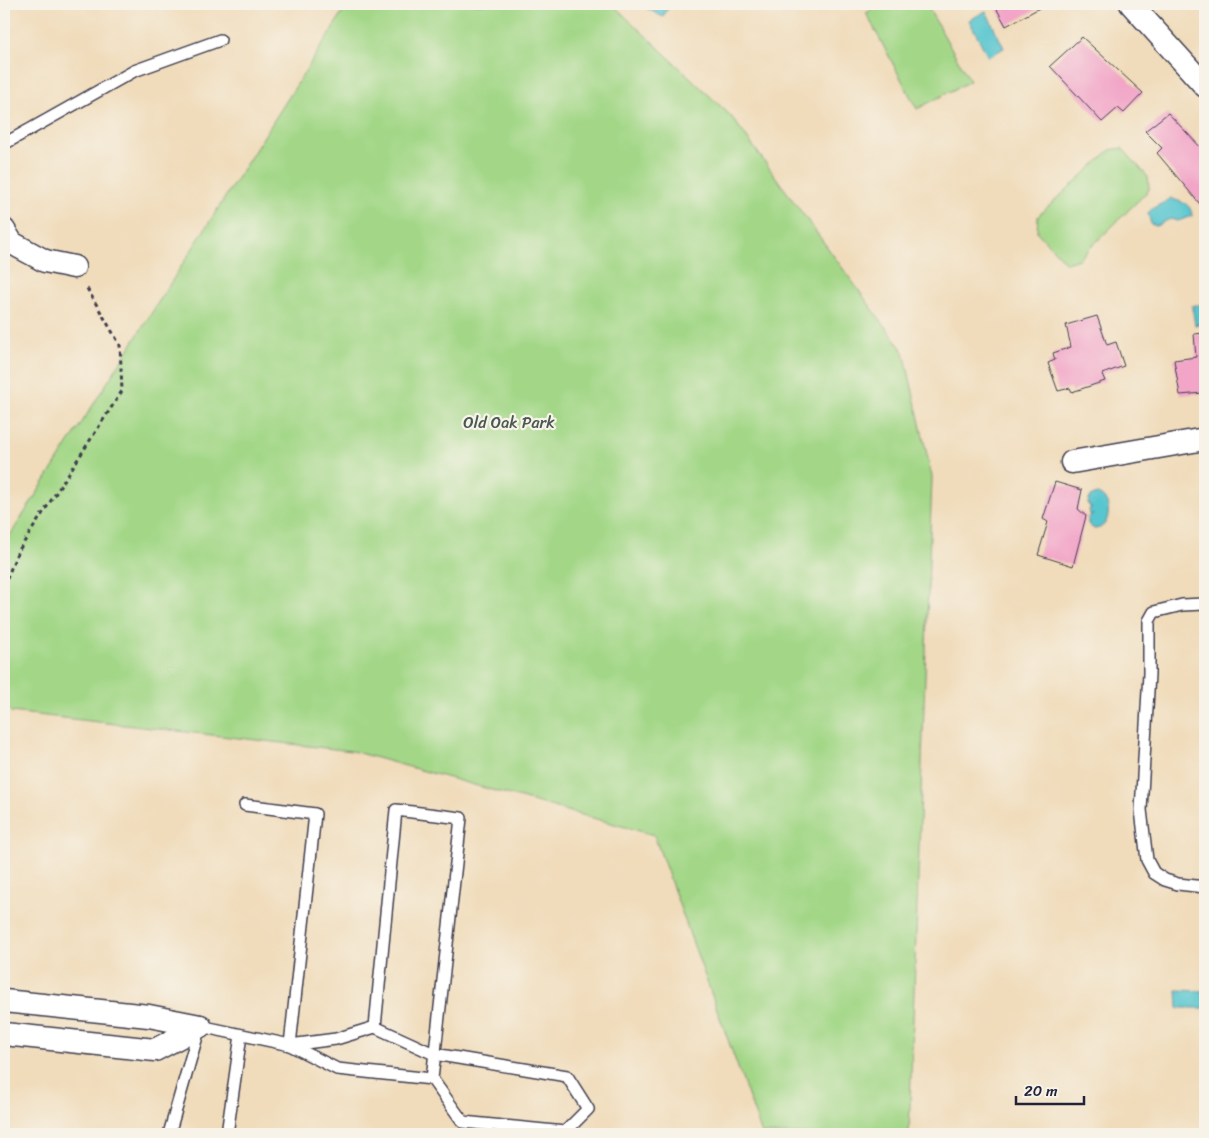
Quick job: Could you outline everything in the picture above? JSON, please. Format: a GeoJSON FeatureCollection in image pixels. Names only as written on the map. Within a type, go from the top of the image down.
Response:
{"type":"FeatureCollection","features":[{"type":"Feature","properties":{"kind":"street"},"geometry":{"type":"LineString","coordinates":[[1131,4],[1205,86]]}},
{"type":"Feature","properties":{"kind":"street"},"geometry":{"type":"LineString","coordinates":[[4,230],[12,243],[45,261],[74,267]]}},
{"type":"Feature","properties":{"kind":"street"},"geometry":{"type":"LineString","coordinates":[[1072,462],[1205,439]]}},
{"type":"Feature","properties":{"kind":"street"},"geometry":{"type":"LineString","coordinates":[[4,1001],[149,1016],[200,1026]]}},
{"type":"Feature","properties":{"kind":"street"},"geometry":{"type":"LineString","coordinates":[[4,1034],[156,1050],[200,1026]]}},
{"type":"Feature","properties":{"kind":"lane"},"geometry":{"type":"LineString","coordinates":[[4,144],[134,71],[220,40]]}},
{"type":"Feature","properties":{"kind":"lane"},"geometry":{"type":"LineString","coordinates":[[1205,604],[1182,605],[1154,612],[1149,621],[1149,674],[1141,810],[1147,860],[1154,873],[1164,880],[1178,884],[1205,887]]}},
{"type":"Feature","properties":{"kind":"lane"},"geometry":{"type":"LineString","coordinates":[[246,805],[315,814],[290,1045]]}},
{"type":"Feature","properties":{"kind":"lane"},"geometry":{"type":"LineString","coordinates":[[290,1045],[336,1039],[375,1026],[434,1054],[566,1076],[588,1109],[565,1132],[463,1122],[432,1079],[434,1054],[461,818],[396,810],[375,1026]]}},
{"type":"Feature","properties":{"kind":"lane"},"geometry":{"type":"LineString","coordinates":[[169,1134],[200,1026],[290,1045],[337,1069],[432,1079]]}},
{"type":"Feature","properties":{"kind":"lane"},"geometry":{"type":"LineString","coordinates":[[227,1134],[241,1035]]}},
{"type":"Feature","properties":{"kind":"path"},"geometry":{"type":"LineString","coordinates":[[4,586],[18,553],[122,391],[120,345],[74,267]]}},
{"type":"Feature","properties":{"kind":"green space","name":"Old Oak Park"},"geometry":{"type":"Polygon","coordinates":[[[348,4],[612,4],[731,116],[904,352],[932,477],[909,1134],[762,1134],[654,835],[352,751],[11,712],[4,705],[4,545],[348,4]]]}},
{"type":"Feature","properties":{"kind":"green space"},"geometry":{"type":"Polygon","coordinates":[[[883,4],[926,4],[970,81],[917,109],[866,13],[883,4]]]}},
{"type":"Feature","properties":{"kind":"green space"},"geometry":{"type":"Polygon","coordinates":[[[1122,148],[1148,177],[1149,190],[1079,259],[1066,263],[1037,232],[1038,216],[1110,150],[1122,148]]]}},
{"type":"Feature","properties":{"kind":"water"},"geometry":{"type":"Polygon","coordinates":[[[648,4],[670,4],[663,17],[646,8],[648,4]]]}},
{"type":"Feature","properties":{"kind":"water"},"geometry":{"type":"Polygon","coordinates":[[[986,11],[1004,48],[988,57],[969,20],[986,11]]]}},
{"type":"Feature","properties":{"kind":"water"},"geometry":{"type":"Polygon","coordinates":[[[1171,198],[1188,205],[1192,216],[1178,221],[1170,219],[1156,226],[1151,224],[1148,213],[1171,198]]]}},
{"type":"Feature","properties":{"kind":"water"},"geometry":{"type":"Polygon","coordinates":[[[1205,304],[1205,324],[1195,325],[1192,306],[1205,304]]]}},
{"type":"Feature","properties":{"kind":"water"},"geometry":{"type":"Polygon","coordinates":[[[1097,494],[1106,501],[1108,513],[1104,524],[1100,528],[1094,529],[1088,524],[1088,518],[1093,514],[1090,515],[1089,509],[1092,508],[1088,503],[1090,497],[1097,494]]]}},
{"type":"Feature","properties":{"kind":"water"},"geometry":{"type":"Polygon","coordinates":[[[1177,990],[1205,991],[1205,1008],[1178,1008],[1177,990]]]}},
{"type":"Feature","properties":{"kind":"building"},"geometry":{"type":"Polygon","coordinates":[[[994,4],[1047,4],[1006,26],[994,4]]]}},
{"type":"Feature","properties":{"kind":"building"},"geometry":{"type":"Polygon","coordinates":[[[1082,37],[1143,93],[1124,113],[1118,108],[1102,122],[1050,66],[1082,37]]]}},
{"type":"Feature","properties":{"kind":"building"},"geometry":{"type":"Polygon","coordinates":[[[1168,113],[1205,152],[1205,210],[1157,153],[1162,148],[1145,131],[1168,113]]]}},
{"type":"Feature","properties":{"kind":"building"},"geometry":{"type":"Polygon","coordinates":[[[1097,316],[1107,345],[1116,342],[1124,366],[1102,374],[1105,381],[1072,392],[1070,388],[1058,391],[1048,363],[1055,360],[1053,353],[1071,347],[1066,325],[1097,316]]]}},
{"type":"Feature","properties":{"kind":"building"},"geometry":{"type":"Polygon","coordinates":[[[1205,333],[1205,386],[1202,387],[1203,393],[1180,395],[1174,360],[1196,357],[1194,334],[1205,333]]]}},
{"type":"Feature","properties":{"kind":"building"},"geometry":{"type":"Polygon","coordinates":[[[1055,482],[1082,490],[1078,509],[1086,516],[1073,566],[1038,555],[1048,522],[1043,519],[1055,482]]]}}]}
